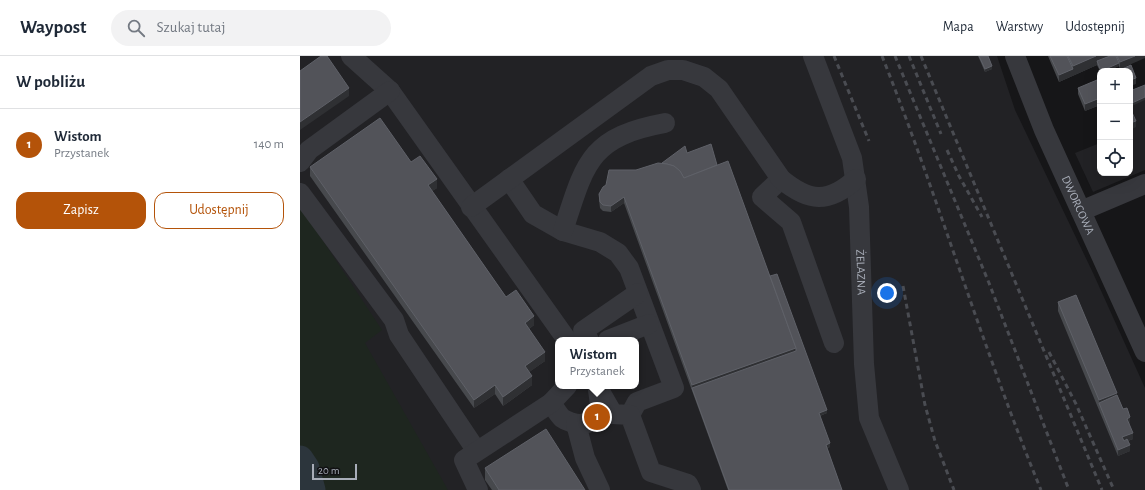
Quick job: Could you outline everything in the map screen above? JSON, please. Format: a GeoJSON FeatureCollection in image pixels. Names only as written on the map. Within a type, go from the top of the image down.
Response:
{"type":"FeatureCollection","features":[{"type":"Feature","properties":{"kind":"street"},"geometry":{"type":"LineString","coordinates":[[351,56],[390,91],[565,337]]}},
{"type":"Feature","properties":{"kind":"street","name":"ŻELAZNA"},"geometry":{"type":"LineString","coordinates":[[814,56],[852,158],[859,207],[864,364],[869,418],[899,490]]}},
{"type":"Feature","properties":{"kind":"street","name":"DWORCOWA"},"geometry":{"type":"LineString","coordinates":[[1015,56],[1044,130],[1145,352]]}},
{"type":"Feature","properties":{"kind":"street"},"geometry":{"type":"LineString","coordinates":[[471,207],[651,76],[668,70],[684,70],[704,77],[719,88],[781,179],[795,191],[812,197],[835,195],[856,179]]}},
{"type":"Feature","properties":{"kind":"street"},"geometry":{"type":"LineString","coordinates":[[300,162],[309,150],[390,91]]}},
{"type":"Feature","properties":{"kind":"street"},"geometry":{"type":"LineString","coordinates":[[563,231],[579,180],[589,161],[604,145],[623,134],[644,126],[665,122]]}},
{"type":"Feature","properties":{"kind":"street"},"geometry":{"type":"LineString","coordinates":[[509,179],[533,214],[563,231],[600,242],[618,253],[629,268],[674,388],[637,402],[630,415],[651,472],[688,484],[691,490]]}},
{"type":"Feature","properties":{"kind":"street"},"geometry":{"type":"LineString","coordinates":[[781,179],[762,197],[791,222],[834,344]]}},
{"type":"Feature","properties":{"kind":"street"},"geometry":{"type":"LineString","coordinates":[[1081,211],[1145,184]]}},
{"type":"Feature","properties":{"kind":"street"},"geometry":{"type":"LineString","coordinates":[[300,193],[394,320],[399,335],[476,450]]}},
{"type":"Feature","properties":{"kind":"street"},"geometry":{"type":"LineString","coordinates":[[587,337],[583,331],[638,293]]}},
{"type":"Feature","properties":{"kind":"street"},"geometry":{"type":"LineString","coordinates":[[616,337],[649,324]]}},
{"type":"Feature","properties":{"kind":"street"},"geometry":{"type":"LineString","coordinates":[[478,490],[464,460],[476,450],[551,402],[564,389]]}},
{"type":"Feature","properties":{"kind":"street"},"geometry":{"type":"LineString","coordinates":[[551,402],[563,418],[576,424],[589,424],[597,417],[600,406],[597,389]]}},
{"type":"Feature","properties":{"kind":"street"},"geometry":{"type":"LineString","coordinates":[[598,389],[613,414],[630,415]]}},
{"type":"Feature","properties":{"kind":"street"},"geometry":{"type":"LineString","coordinates":[[576,424],[585,458],[600,490]]}},
{"type":"Feature","properties":{"kind":"shaded area"},"geometry":{"type":"Polygon","coordinates":[[[300,56],[997,56],[1015,110],[1093,273],[1145,388],[1145,490],[300,490],[300,56]]]}},
{"type":"Feature","properties":{"kind":"shaded area"},"geometry":{"type":"Polygon","coordinates":[[[1145,88],[1145,170],[1133,175],[1133,104],[1133,93],[1145,88]]]}},
{"type":"Feature","properties":{"kind":"shaded area"},"geometry":{"type":"Polygon","coordinates":[[[1097,144],[1097,176],[1131,176],[1093,192],[1075,153],[1097,144]]]}},
{"type":"Feature","properties":{"kind":"shaded area"},"geometry":{"type":"Polygon","coordinates":[[[300,206],[382,330],[365,343],[448,490],[300,490],[300,206]]]}},
{"type":"Feature","properties":{"kind":"building"},"geometry":{"type":"Polygon","coordinates":[[[321,56],[327,56],[349,88],[300,122],[300,71],[321,56]]]}},
{"type":"Feature","properties":{"kind":"building"},"geometry":{"type":"Polygon","coordinates":[[[979,56],[988,56],[992,66],[985,69],[979,56]]]}},
{"type":"Feature","properties":{"kind":"building"},"geometry":{"type":"Polygon","coordinates":[[[1050,56],[1067,56],[1073,69],[1059,75],[1050,56]]]}},
{"type":"Feature","properties":{"kind":"building"},"geometry":{"type":"Polygon","coordinates":[[[1068,56],[1096,56],[1073,66],[1068,56]]]}},
{"type":"Feature","properties":{"kind":"building"},"geometry":{"type":"Polygon","coordinates":[[[1110,56],[1116,56],[1119,63],[1108,68],[1100,68],[1097,61],[1110,56]]]}},
{"type":"Feature","properties":{"kind":"building"},"geometry":{"type":"Polygon","coordinates":[[[1117,56],[1135,56],[1120,62],[1117,56]]]}},
{"type":"Feature","properties":{"kind":"building"},"geometry":{"type":"Polygon","coordinates":[[[1131,65],[1132,68],[1124,68],[1131,65]]]}},
{"type":"Feature","properties":{"kind":"building"},"geometry":{"type":"Polygon","coordinates":[[[1133,70],[1136,78],[1133,79],[1133,70]]]}},
{"type":"Feature","properties":{"kind":"building"},"geometry":{"type":"Polygon","coordinates":[[[1097,80],[1097,99],[1085,104],[1078,88],[1097,80]]]}},
{"type":"Feature","properties":{"kind":"building"},"geometry":{"type":"Polygon","coordinates":[[[1145,85],[1145,97],[1133,103],[1133,90],[1145,85]]]}},
{"type":"Feature","properties":{"kind":"building"},"geometry":{"type":"Polygon","coordinates":[[[1133,114],[1136,121],[1133,122],[1133,114]]]}},
{"type":"Feature","properties":{"kind":"building"},"geometry":{"type":"Polygon","coordinates":[[[380,118],[411,162],[420,156],[437,179],[428,185],[506,297],[516,290],[534,316],[525,323],[545,352],[525,366],[532,376],[503,397],[495,385],[474,400],[310,167],[380,118]]]}},
{"type":"Feature","properties":{"kind":"building"},"geometry":{"type":"Polygon","coordinates":[[[711,144],[717,165],[684,178],[680,171],[674,166],[662,163],[685,146],[687,153],[711,144]]]}},
{"type":"Feature","properties":{"kind":"building"},"geometry":{"type":"Polygon","coordinates":[[[728,161],[796,348],[692,385],[624,197],[611,206],[603,205],[600,202],[599,194],[606,185],[609,170],[636,170],[658,163],[674,166],[680,171],[684,178],[728,161]]]}},
{"type":"Feature","properties":{"kind":"building"},"geometry":{"type":"Polygon","coordinates":[[[777,274],[827,410],[819,413],[830,443],[826,445],[842,490],[729,490],[692,388],[796,351],[770,276],[777,274]]]}},
{"type":"Feature","properties":{"kind":"building"},"geometry":{"type":"Polygon","coordinates":[[[1076,295],[1117,393],[1099,400],[1058,302],[1076,295]]]}},
{"type":"Feature","properties":{"kind":"building"},"geometry":{"type":"Polygon","coordinates":[[[1117,395],[1123,409],[1127,408],[1130,417],[1127,419],[1133,433],[1122,437],[1124,441],[1127,439],[1130,445],[1118,450],[1099,403],[1117,395]]]}},
{"type":"Feature","properties":{"kind":"building"},"geometry":{"type":"Polygon","coordinates":[[[546,429],[585,490],[499,490],[485,468],[546,429]]]}},
{"type":"Feature","properties":{"kind":"waterway"},"geometry":{"type":"LineString","coordinates":[[300,459],[306,468],[312,490]]}},
{"type":"Feature","properties":{"kind":"railway"},"geometry":{"type":"LineString","coordinates":[[834,56],[869,141]]}},
{"type":"Feature","properties":{"kind":"railway"},"geometry":{"type":"LineString","coordinates":[[882,56],[923,164],[999,382],[1041,490]]}},
{"type":"Feature","properties":{"kind":"railway"},"geometry":{"type":"LineString","coordinates":[[895,56],[989,283],[1069,490]]}},
{"type":"Feature","properties":{"kind":"railway"},"geometry":{"type":"LineString","coordinates":[[909,56],[941,134]]}},
{"type":"Feature","properties":{"kind":"railway"},"geometry":{"type":"LineString","coordinates":[[921,56],[1102,490]]}},
{"type":"Feature","properties":{"kind":"railway"},"geometry":{"type":"LineString","coordinates":[[947,150],[959,176],[982,217]]}},
{"type":"Feature","properties":{"kind":"railway"},"geometry":{"type":"LineString","coordinates":[[903,286],[925,405],[935,441],[954,490]]}},
{"type":"Feature","properties":{"kind":"railway"},"geometry":{"type":"LineString","coordinates":[[1049,352],[1076,404],[1114,490]]}},
{"type":"Feature","properties":{"kind":"place","name":"Wistom"},"geometry":{"type":"Point","coordinates":[597,417]}}]}
